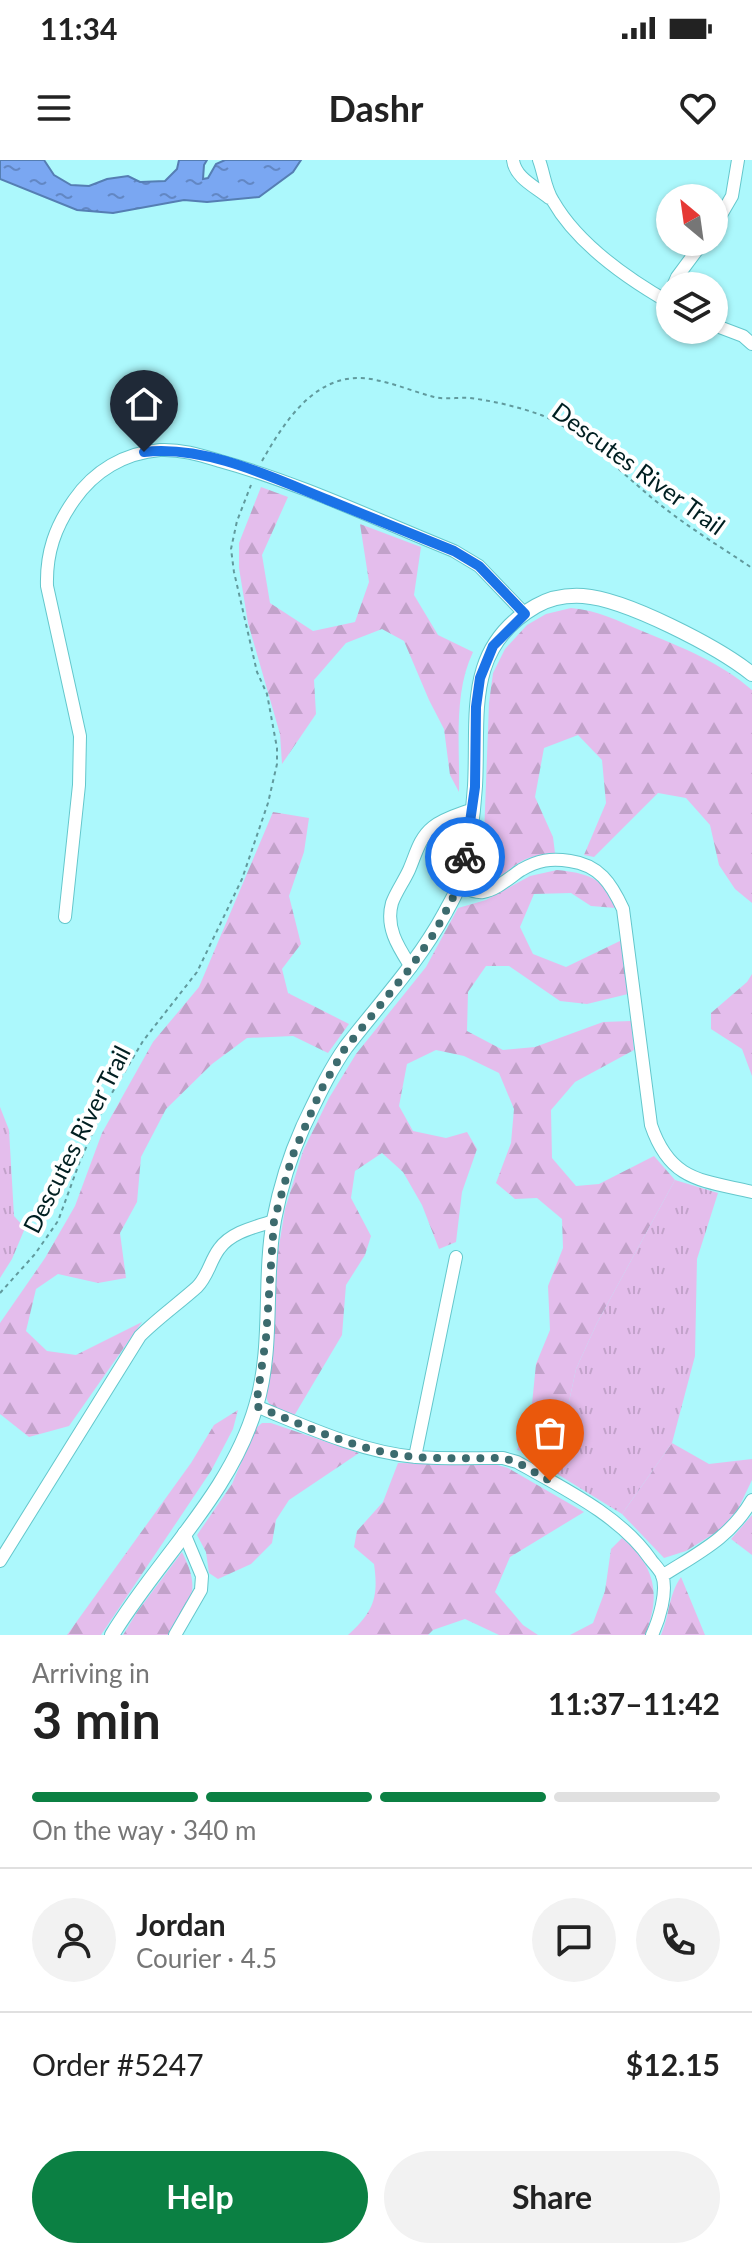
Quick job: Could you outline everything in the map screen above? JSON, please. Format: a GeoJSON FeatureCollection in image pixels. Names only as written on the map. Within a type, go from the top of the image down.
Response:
{"type":"FeatureCollection","features":[{"type":"Feature","properties":{"kind":"street"},"geometry":{"type":"LineString","coordinates":[[513,160],[514,169],[519,175],[552,200]]}},
{"type":"Feature","properties":{"kind":"street"},"geometry":{"type":"LineString","coordinates":[[539,160],[552,200],[573,230],[621,272],[656,292]]}},
{"type":"Feature","properties":{"kind":"street"},"geometry":{"type":"LineString","coordinates":[[728,203],[738,160]]}},
{"type":"Feature","properties":{"kind":"street"},"geometry":{"type":"LineString","coordinates":[[728,330],[743,336],[752,344]]}},
{"type":"Feature","properties":{"kind":"street"},"geometry":{"type":"LineString","coordinates":[[65,917],[79,785],[80,736],[47,586],[46,563],[63,516],[85,484],[110,465],[144,452],[164,450],[186,451],[256,471],[454,551],[479,566],[525,614]]}},
{"type":"Feature","properties":{"kind":"street"},"geometry":{"type":"LineString","coordinates":[[112,1635],[149,1579],[213,1495],[232,1462],[256,1406],[266,1338],[274,1221],[292,1157],[321,1090],[344,1050],[435,932],[459,886],[473,809],[476,707],[480,678],[493,646],[537,605],[556,598],[579,595],[634,611],[699,640],[752,674]]}},
{"type":"Feature","properties":{"kind":"street"},"geometry":{"type":"LineString","coordinates":[[411,967],[393,936],[390,918],[393,902],[426,833],[442,821],[473,809]]}},
{"type":"Feature","properties":{"kind":"street"},"geometry":{"type":"LineString","coordinates":[[459,886],[481,893],[538,861],[552,858],[586,863],[597,871],[623,909],[651,1125],[664,1156],[677,1168],[697,1179],[752,1192]]}},
{"type":"Feature","properties":{"kind":"street"},"geometry":{"type":"LineString","coordinates":[[0,1561],[140,1336],[198,1285],[219,1249],[229,1239],[242,1231],[274,1221]]}},
{"type":"Feature","properties":{"kind":"street"},"geometry":{"type":"LineString","coordinates":[[415,1457],[456,1257]]}},
{"type":"Feature","properties":{"kind":"street"},"geometry":{"type":"LineString","coordinates":[[256,1406],[325,1434],[382,1451],[415,1457],[503,1458],[517,1462],[618,1523],[640,1543],[662,1576],[663,1602],[659,1622],[652,1635]]}},
{"type":"Feature","properties":{"kind":"street"},"geometry":{"type":"LineString","coordinates":[[662,1576],[727,1534],[742,1518],[752,1500]]}},
{"type":"Feature","properties":{"kind":"street"},"geometry":{"type":"LineString","coordinates":[[175,1635],[201,1590],[202,1576],[184,1533]]}},
{"type":"Feature","properties":{"kind":"path","name":"Descutes River Trail"},"geometry":{"type":"LineString","coordinates":[[0,1293],[35,1254],[58,1221],[106,1103],[143,1041],[197,972],[242,879],[268,803],[277,764],[277,748],[267,694],[257,672],[231,549],[237,521],[256,471],[303,401],[327,385],[349,379],[373,379],[439,398],[469,398],[524,409],[566,429],[667,510],[752,568]]}},
{"type":"Feature","properties":{"kind":"green space"},"geometry":{"type":"Polygon","coordinates":[[[261,487],[288,497],[262,555],[270,603],[313,631],[355,622],[369,582],[360,524],[421,547],[414,595],[438,635],[473,652],[460,703],[459,792],[450,775],[444,729],[404,641],[382,629],[346,643],[314,680],[316,714],[282,764],[280,734],[248,623],[239,568],[239,543],[261,487]]]}},
{"type":"Feature","properties":{"kind":"green space"},"geometry":{"type":"Polygon","coordinates":[[[571,608],[607,616],[686,649],[727,671],[752,690],[752,903],[735,889],[719,865],[710,825],[686,798],[658,793],[594,857],[584,855],[606,803],[602,760],[578,735],[544,748],[535,797],[553,837],[555,853],[529,858],[497,878],[479,881],[476,876],[484,836],[493,673],[505,649],[527,625],[546,614],[571,608]]]}},
{"type":"Feature","properties":{"kind":"green space"},"geometry":{"type":"Polygon","coordinates":[[[273,812],[309,818],[304,852],[289,896],[301,944],[282,969],[288,993],[349,1024],[328,1053],[293,1036],[247,1038],[212,1064],[166,1109],[141,1157],[137,1202],[120,1233],[126,1278],[98,1283],[58,1274],[36,1289],[26,1331],[47,1351],[76,1355],[142,1322],[69,1426],[29,1437],[0,1414],[0,1323],[45,1258],[75,1206],[102,1133],[153,1042],[199,987],[273,812]]]}},
{"type":"Feature","properties":{"kind":"green space"},"geometry":{"type":"Polygon","coordinates":[[[557,870],[593,878],[606,889],[616,908],[591,906],[571,893],[534,894],[520,927],[533,954],[566,967],[622,940],[628,994],[587,1004],[560,1001],[509,966],[486,966],[468,992],[467,1031],[503,1050],[535,1047],[603,1022],[631,1021],[634,1050],[575,1082],[551,1110],[552,1158],[576,1186],[599,1184],[654,1156],[675,1180],[597,1323],[576,1369],[554,1472],[517,1450],[531,1414],[536,1364],[550,1330],[548,1286],[563,1248],[562,1219],[537,1198],[515,1199],[496,1183],[511,1143],[514,1109],[499,1073],[464,1056],[436,1050],[407,1064],[399,1106],[413,1131],[446,1138],[467,1132],[477,1149],[462,1192],[456,1242],[439,1249],[422,1205],[403,1172],[382,1153],[355,1171],[351,1198],[371,1236],[365,1255],[346,1285],[342,1335],[294,1416],[277,1410],[266,1397],[278,1252],[285,1209],[303,1151],[329,1098],[356,1054],[426,967],[458,908],[486,900],[530,876],[557,870]]]}},
{"type":"Feature","properties":{"kind":"green space"},"geometry":{"type":"Polygon","coordinates":[[[752,974],[752,1076],[742,1049],[711,1029],[711,1013],[752,974]]]}},
{"type":"Feature","properties":{"kind":"green space"},"geometry":{"type":"Polygon","coordinates":[[[0,1107],[9,1130],[14,1216],[25,1228],[0,1278],[0,1107]]]}},
{"type":"Feature","properties":{"kind":"green space"},"geometry":{"type":"Polygon","coordinates":[[[675,1180],[718,1193],[697,1259],[695,1356],[672,1443],[622,1514],[554,1472],[576,1369],[597,1323],[675,1180]]]}},
{"type":"Feature","properties":{"kind":"green space"},"geometry":{"type":"Polygon","coordinates":[[[238,1410],[233,1429],[211,1471],[101,1635],[67,1635],[191,1463],[214,1425],[238,1410]]]}},
{"type":"Feature","properties":{"kind":"green space"},"geometry":{"type":"Polygon","coordinates":[[[262,1423],[271,1423],[359,1453],[289,1500],[276,1520],[272,1543],[251,1564],[218,1579],[209,1573],[206,1552],[197,1535],[232,1484],[256,1428],[262,1423]]]}},
{"type":"Feature","properties":{"kind":"green space"},"geometry":{"type":"Polygon","coordinates":[[[672,1443],[709,1464],[752,1459],[752,1480],[738,1509],[720,1530],[686,1551],[664,1558],[622,1514],[672,1443]]]}},
{"type":"Feature","properties":{"kind":"green space"},"geometry":{"type":"Polygon","coordinates":[[[398,1463],[494,1464],[508,1468],[584,1512],[510,1557],[495,1592],[523,1625],[538,1635],[499,1635],[465,1619],[433,1630],[428,1635],[348,1635],[369,1611],[376,1586],[374,1564],[354,1547],[357,1531],[383,1502],[398,1463]]]}},
{"type":"Feature","properties":{"kind":"green space"},"geometry":{"type":"Polygon","coordinates":[[[752,1515],[752,1555],[731,1539],[752,1515]]]}},
{"type":"Feature","properties":{"kind":"green space"},"geometry":{"type":"Polygon","coordinates":[[[622,1538],[642,1559],[652,1582],[653,1607],[645,1635],[570,1635],[593,1623],[605,1591],[611,1549],[622,1538]]]}},
{"type":"Feature","properties":{"kind":"green space"},"geometry":{"type":"Polygon","coordinates":[[[182,1552],[192,1587],[183,1614],[168,1635],[123,1635],[137,1612],[182,1552]]]}},
{"type":"Feature","properties":{"kind":"green space"},"geometry":{"type":"Polygon","coordinates":[[[681,1577],[705,1635],[661,1635],[681,1577]]]}},
{"type":"Feature","properties":{"kind":"water"},"geometry":{"type":"Polygon","coordinates":[[[0,160],[44,160],[54,175],[71,185],[89,186],[128,176],[140,182],[165,181],[177,169],[179,160],[207,160],[203,179],[208,178],[216,164],[225,160],[301,160],[293,172],[259,197],[207,202],[184,200],[113,213],[77,210],[0,179],[0,160]]]}},
{"type":"Feature","properties":{"kind":"way so far"},"geometry":{"type":"LineString","coordinates":[[465,857],[459,886],[435,932],[344,1050],[302,1130],[283,1183],[274,1221],[266,1338],[256,1406],[325,1434],[382,1451],[415,1457],[503,1458],[517,1462],[550,1481]]}},
{"type":"Feature","properties":{"kind":"route"},"geometry":{"type":"LineString","coordinates":[[144,452],[186,451],[256,471],[454,551],[479,566],[525,614],[493,646],[480,678],[476,707],[475,787],[465,857]]}}]}
